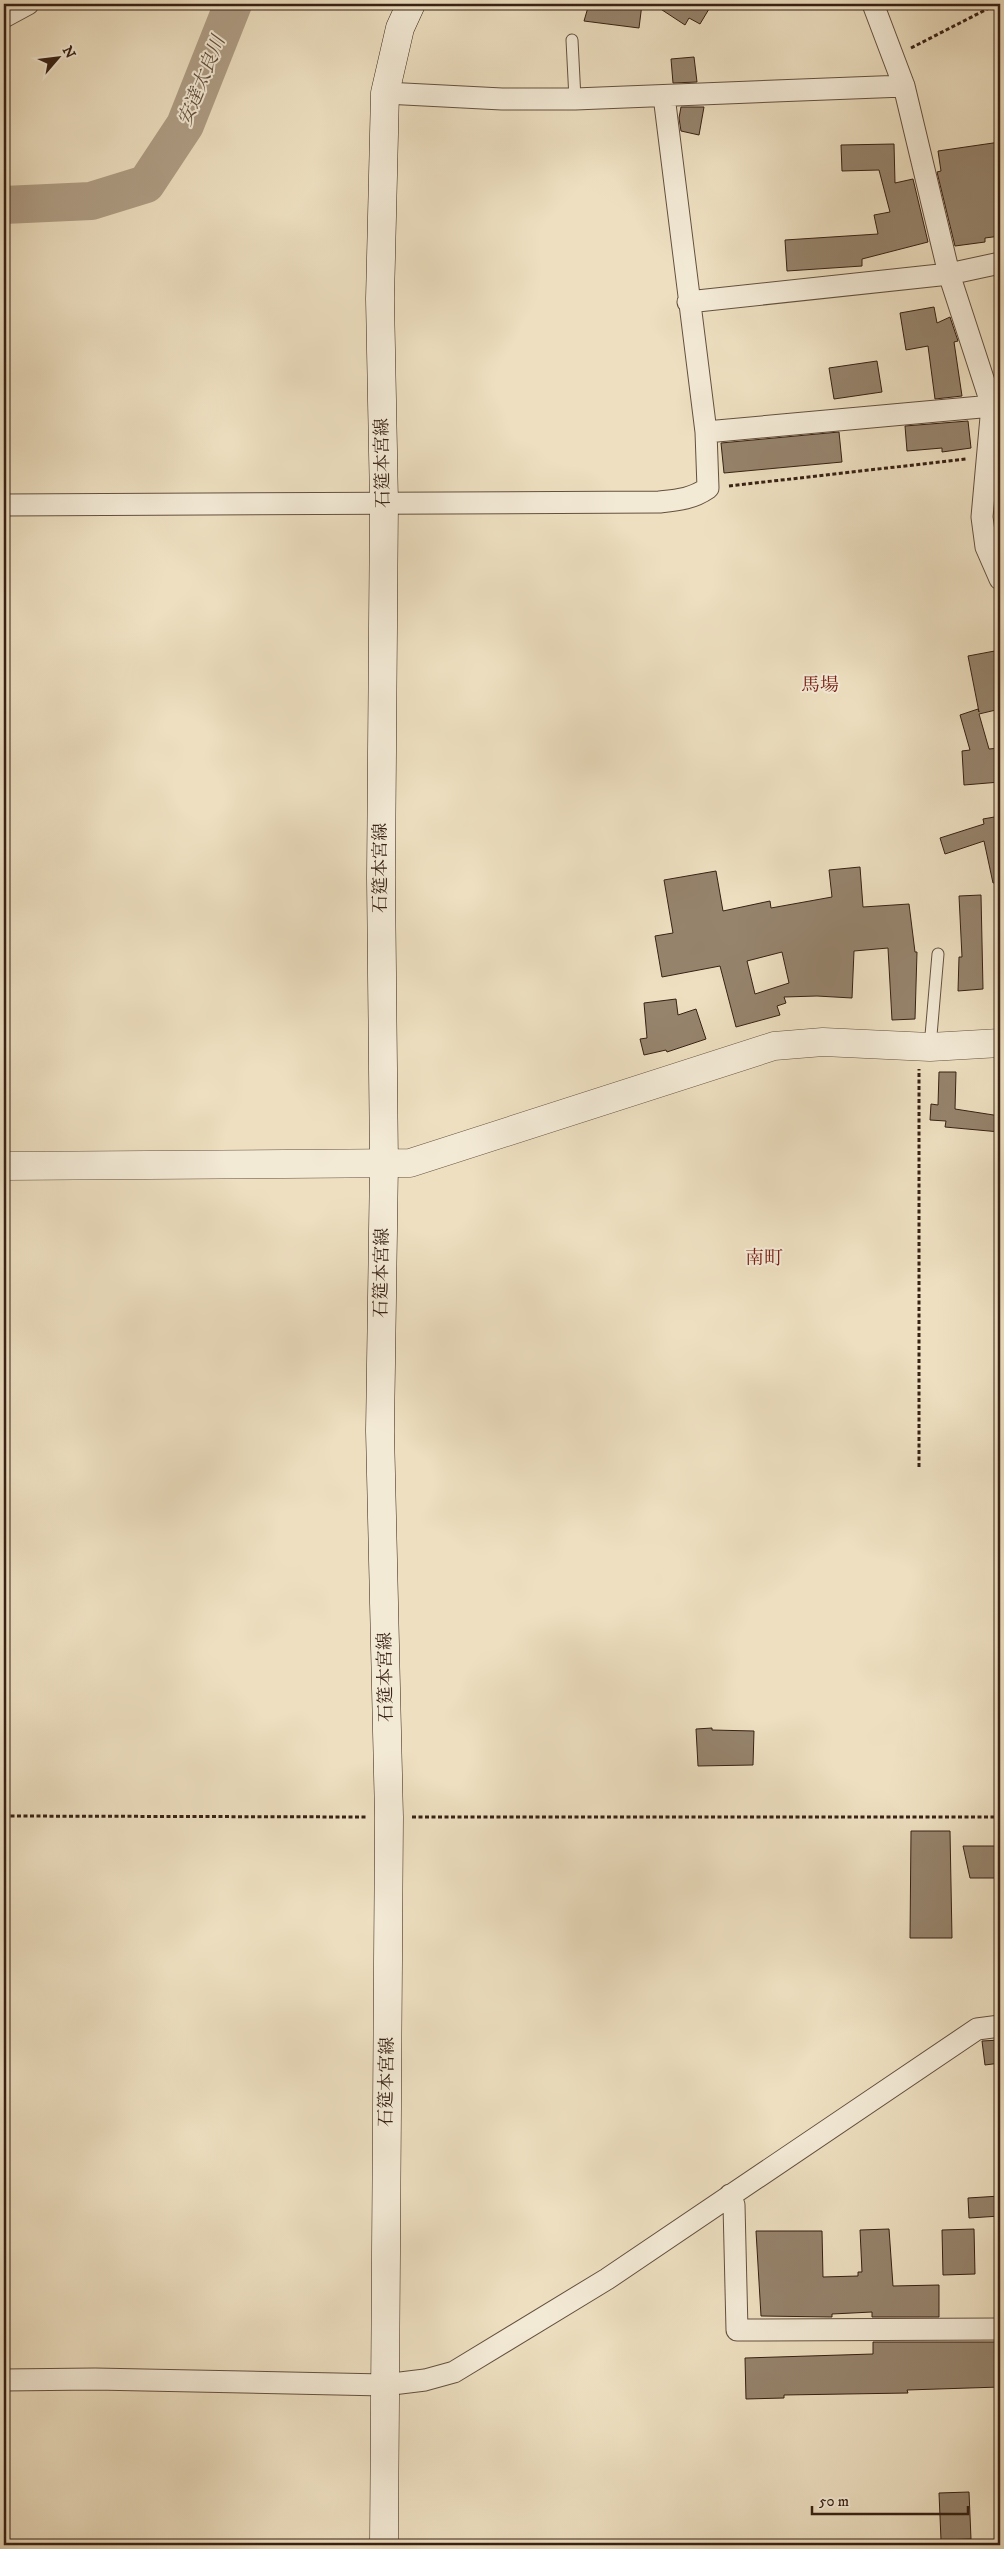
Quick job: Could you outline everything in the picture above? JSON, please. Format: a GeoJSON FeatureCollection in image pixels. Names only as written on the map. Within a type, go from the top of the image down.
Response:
{"type":"FeatureCollection","features":[{"type":"Feature","properties":{"kind":"main road","name":"石筵本宮線"},"geometry":{"type":"LineString","coordinates":[[384,2545],[389,1817],[380,1431],[384,1164],[380,878],[384,502],[380,299],[385,93],[400,28],[411,4]]}},
{"type":"Feature","properties":{"kind":"main road"},"geometry":{"type":"LineString","coordinates":[[4,1166],[410,1163],[774,1046],[823,1042],[925,1046],[1000,1044]]}},
{"type":"Feature","properties":{"kind":"street"},"geometry":{"type":"LineString","coordinates":[[4,17],[28,4]]}},
{"type":"Feature","properties":{"kind":"street"},"geometry":{"type":"LineString","coordinates":[[873,4],[904,86],[949,274],[992,406],[982,517],[986,546],[1000,579]]}},
{"type":"Feature","properties":{"kind":"street"},"geometry":{"type":"LineString","coordinates":[[385,93],[502,99],[575,99],[904,86]]}},
{"type":"Feature","properties":{"kind":"street"},"geometry":{"type":"LineString","coordinates":[[4,505],[659,502],[686,500],[708,488],[706,432],[688,302],[664,96]]}},
{"type":"Feature","properties":{"kind":"street"},"geometry":{"type":"LineString","coordinates":[[688,302],[949,274],[1000,263]]}},
{"type":"Feature","properties":{"kind":"street"},"geometry":{"type":"LineString","coordinates":[[706,432],[992,406]]}},
{"type":"Feature","properties":{"kind":"street"},"geometry":{"type":"LineString","coordinates":[[4,2380],[95,2379],[384,2385],[425,2380],[454,2372],[607,2279],[978,2029],[1000,2026]]}},
{"type":"Feature","properties":{"kind":"street"},"geometry":{"type":"LineString","coordinates":[[730,2195],[734,2205],[737,2330],[1000,2329]]}},
{"type":"Feature","properties":{"kind":"lane"},"geometry":{"type":"LineString","coordinates":[[572,40],[575,99]]}},
{"type":"Feature","properties":{"kind":"lane"},"geometry":{"type":"LineString","coordinates":[[925,1046],[938,954]]}},
{"type":"Feature","properties":{"kind":"path"},"geometry":{"type":"LineString","coordinates":[[893,56],[997,4]]}},
{"type":"Feature","properties":{"kind":"path"},"geometry":{"type":"LineString","coordinates":[[708,488],[986,457]]}},
{"type":"Feature","properties":{"kind":"path"},"geometry":{"type":"LineString","coordinates":[[919,1467],[925,1046]]}},
{"type":"Feature","properties":{"kind":"path"},"geometry":{"type":"LineString","coordinates":[[4,1816],[1000,1817]]}},
{"type":"Feature","properties":{"kind":"building"},"geometry":{"type":"Polygon","coordinates":[[[589,4],[642,4],[639,28],[584,21],[589,4]]]}},
{"type":"Feature","properties":{"kind":"building"},"geometry":{"type":"Polygon","coordinates":[[[653,4],[712,4],[700,24],[689,18],[685,25],[653,4]]]}},
{"type":"Feature","properties":{"kind":"building"},"geometry":{"type":"Polygon","coordinates":[[[694,57],[697,82],[673,83],[671,59],[694,57]]]}},
{"type":"Feature","properties":{"kind":"building"},"geometry":{"type":"Polygon","coordinates":[[[681,107],[704,107],[699,135],[681,131],[679,118],[681,107]]]}},
{"type":"Feature","properties":{"kind":"building"},"geometry":{"type":"Polygon","coordinates":[[[1000,142],[1000,236],[985,238],[985,242],[955,246],[937,172],[941,171],[938,151],[1000,142]]]}},
{"type":"Feature","properties":{"kind":"building"},"geometry":{"type":"Polygon","coordinates":[[[894,144],[895,183],[913,179],[928,242],[862,259],[862,266],[787,271],[785,240],[878,234],[874,215],[890,212],[879,170],[842,171],[841,145],[894,144]]]}},
{"type":"Feature","properties":{"kind":"building"},"geometry":{"type":"Polygon","coordinates":[[[934,307],[937,323],[950,317],[958,341],[954,342],[962,396],[935,399],[928,346],[906,350],[900,313],[934,307]]]}},
{"type":"Feature","properties":{"kind":"building"},"geometry":{"type":"Polygon","coordinates":[[[877,361],[882,392],[834,399],[829,368],[877,361]]]}},
{"type":"Feature","properties":{"kind":"building"},"geometry":{"type":"Polygon","coordinates":[[[968,421],[971,448],[942,452],[942,448],[907,451],[905,426],[968,421]]]}},
{"type":"Feature","properties":{"kind":"building"},"geometry":{"type":"Polygon","coordinates":[[[839,432],[842,462],[724,473],[721,443],[839,432]]]}},
{"type":"Feature","properties":{"kind":"building"},"geometry":{"type":"Polygon","coordinates":[[[1000,650],[1000,709],[979,714],[989,749],[1000,748],[1000,782],[964,785],[962,751],[970,750],[960,715],[978,709],[979,712],[968,656],[1000,650]]]}},
{"type":"Feature","properties":{"kind":"building"},"geometry":{"type":"Polygon","coordinates":[[[1000,816],[1000,882],[993,883],[984,841],[945,854],[940,838],[984,824],[983,819],[1000,816]]]}},
{"type":"Feature","properties":{"kind":"building"},"geometry":{"type":"Polygon","coordinates":[[[860,867],[863,907],[909,904],[915,952],[917,952],[915,1019],[892,1020],[888,948],[854,951],[852,998],[784,997],[786,1003],[777,1006],[780,1015],[736,1027],[720,966],[662,977],[655,936],[673,933],[664,880],[716,871],[723,911],[770,901],[771,908],[832,897],[829,870],[860,867]],[[782,952],[747,961],[755,994],[789,983],[782,952]]]}},
{"type":"Feature","properties":{"kind":"building"},"geometry":{"type":"Polygon","coordinates":[[[981,895],[983,989],[958,991],[959,957],[962,957],[959,896],[981,895]]]}},
{"type":"Feature","properties":{"kind":"building"},"geometry":{"type":"Polygon","coordinates":[[[676,999],[678,1015],[696,1009],[706,1039],[667,1052],[666,1050],[644,1055],[640,1039],[647,1038],[644,1003],[676,999]]]}},
{"type":"Feature","properties":{"kind":"building"},"geometry":{"type":"Polygon","coordinates":[[[939,1072],[956,1072],[955,1109],[1000,1116],[1000,1132],[945,1127],[946,1121],[930,1120],[931,1104],[938,1105],[939,1072]]]}},
{"type":"Feature","properties":{"kind":"building"},"geometry":{"type":"Polygon","coordinates":[[[712,1728],[712,1730],[754,1731],[753,1765],[698,1766],[696,1729],[712,1728]]]}},
{"type":"Feature","properties":{"kind":"building"},"geometry":{"type":"Polygon","coordinates":[[[911,1831],[950,1831],[952,1938],[910,1938],[911,1831]]]}},
{"type":"Feature","properties":{"kind":"building"},"geometry":{"type":"Polygon","coordinates":[[[963,1846],[1000,1846],[1000,1878],[970,1878],[963,1846]]]}},
{"type":"Feature","properties":{"kind":"building"},"geometry":{"type":"Polygon","coordinates":[[[1000,2040],[1000,2063],[985,2065],[982,2041],[1000,2040]]]}},
{"type":"Feature","properties":{"kind":"building"},"geometry":{"type":"Polygon","coordinates":[[[1000,2196],[1000,2216],[969,2218],[968,2198],[1000,2196]]]}},
{"type":"Feature","properties":{"kind":"building"},"geometry":{"type":"Polygon","coordinates":[[[889,2229],[893,2286],[939,2285],[939,2317],[872,2317],[872,2312],[832,2314],[832,2317],[761,2316],[756,2231],[822,2231],[823,2277],[858,2276],[858,2272],[862,2272],[860,2230],[889,2229]]]}},
{"type":"Feature","properties":{"kind":"building"},"geometry":{"type":"Polygon","coordinates":[[[974,2229],[975,2274],[943,2275],[942,2230],[974,2229]]]}},
{"type":"Feature","properties":{"kind":"building"},"geometry":{"type":"Polygon","coordinates":[[[873,2342],[1000,2342],[1000,2387],[907,2390],[908,2393],[784,2395],[784,2398],[746,2399],[745,2358],[873,2354],[873,2342]]]}},
{"type":"Feature","properties":{"kind":"building"},"geometry":{"type":"Polygon","coordinates":[[[969,2492],[971,2539],[941,2540],[939,2493],[969,2492]]]}},
{"type":"Feature","properties":{"kind":"waterway","name":"安達太良川"},"geometry":{"type":"LineString","coordinates":[[4,205],[91,201],[146,184],[185,125],[233,4]]}},
{"type":"Feature","properties":{"kind":"district","name":"馬場"},"geometry":{"type":"Point","coordinates":[820,685]}},
{"type":"Feature","properties":{"kind":"district","name":"南町"},"geometry":{"type":"Point","coordinates":[764,1258]}}]}
